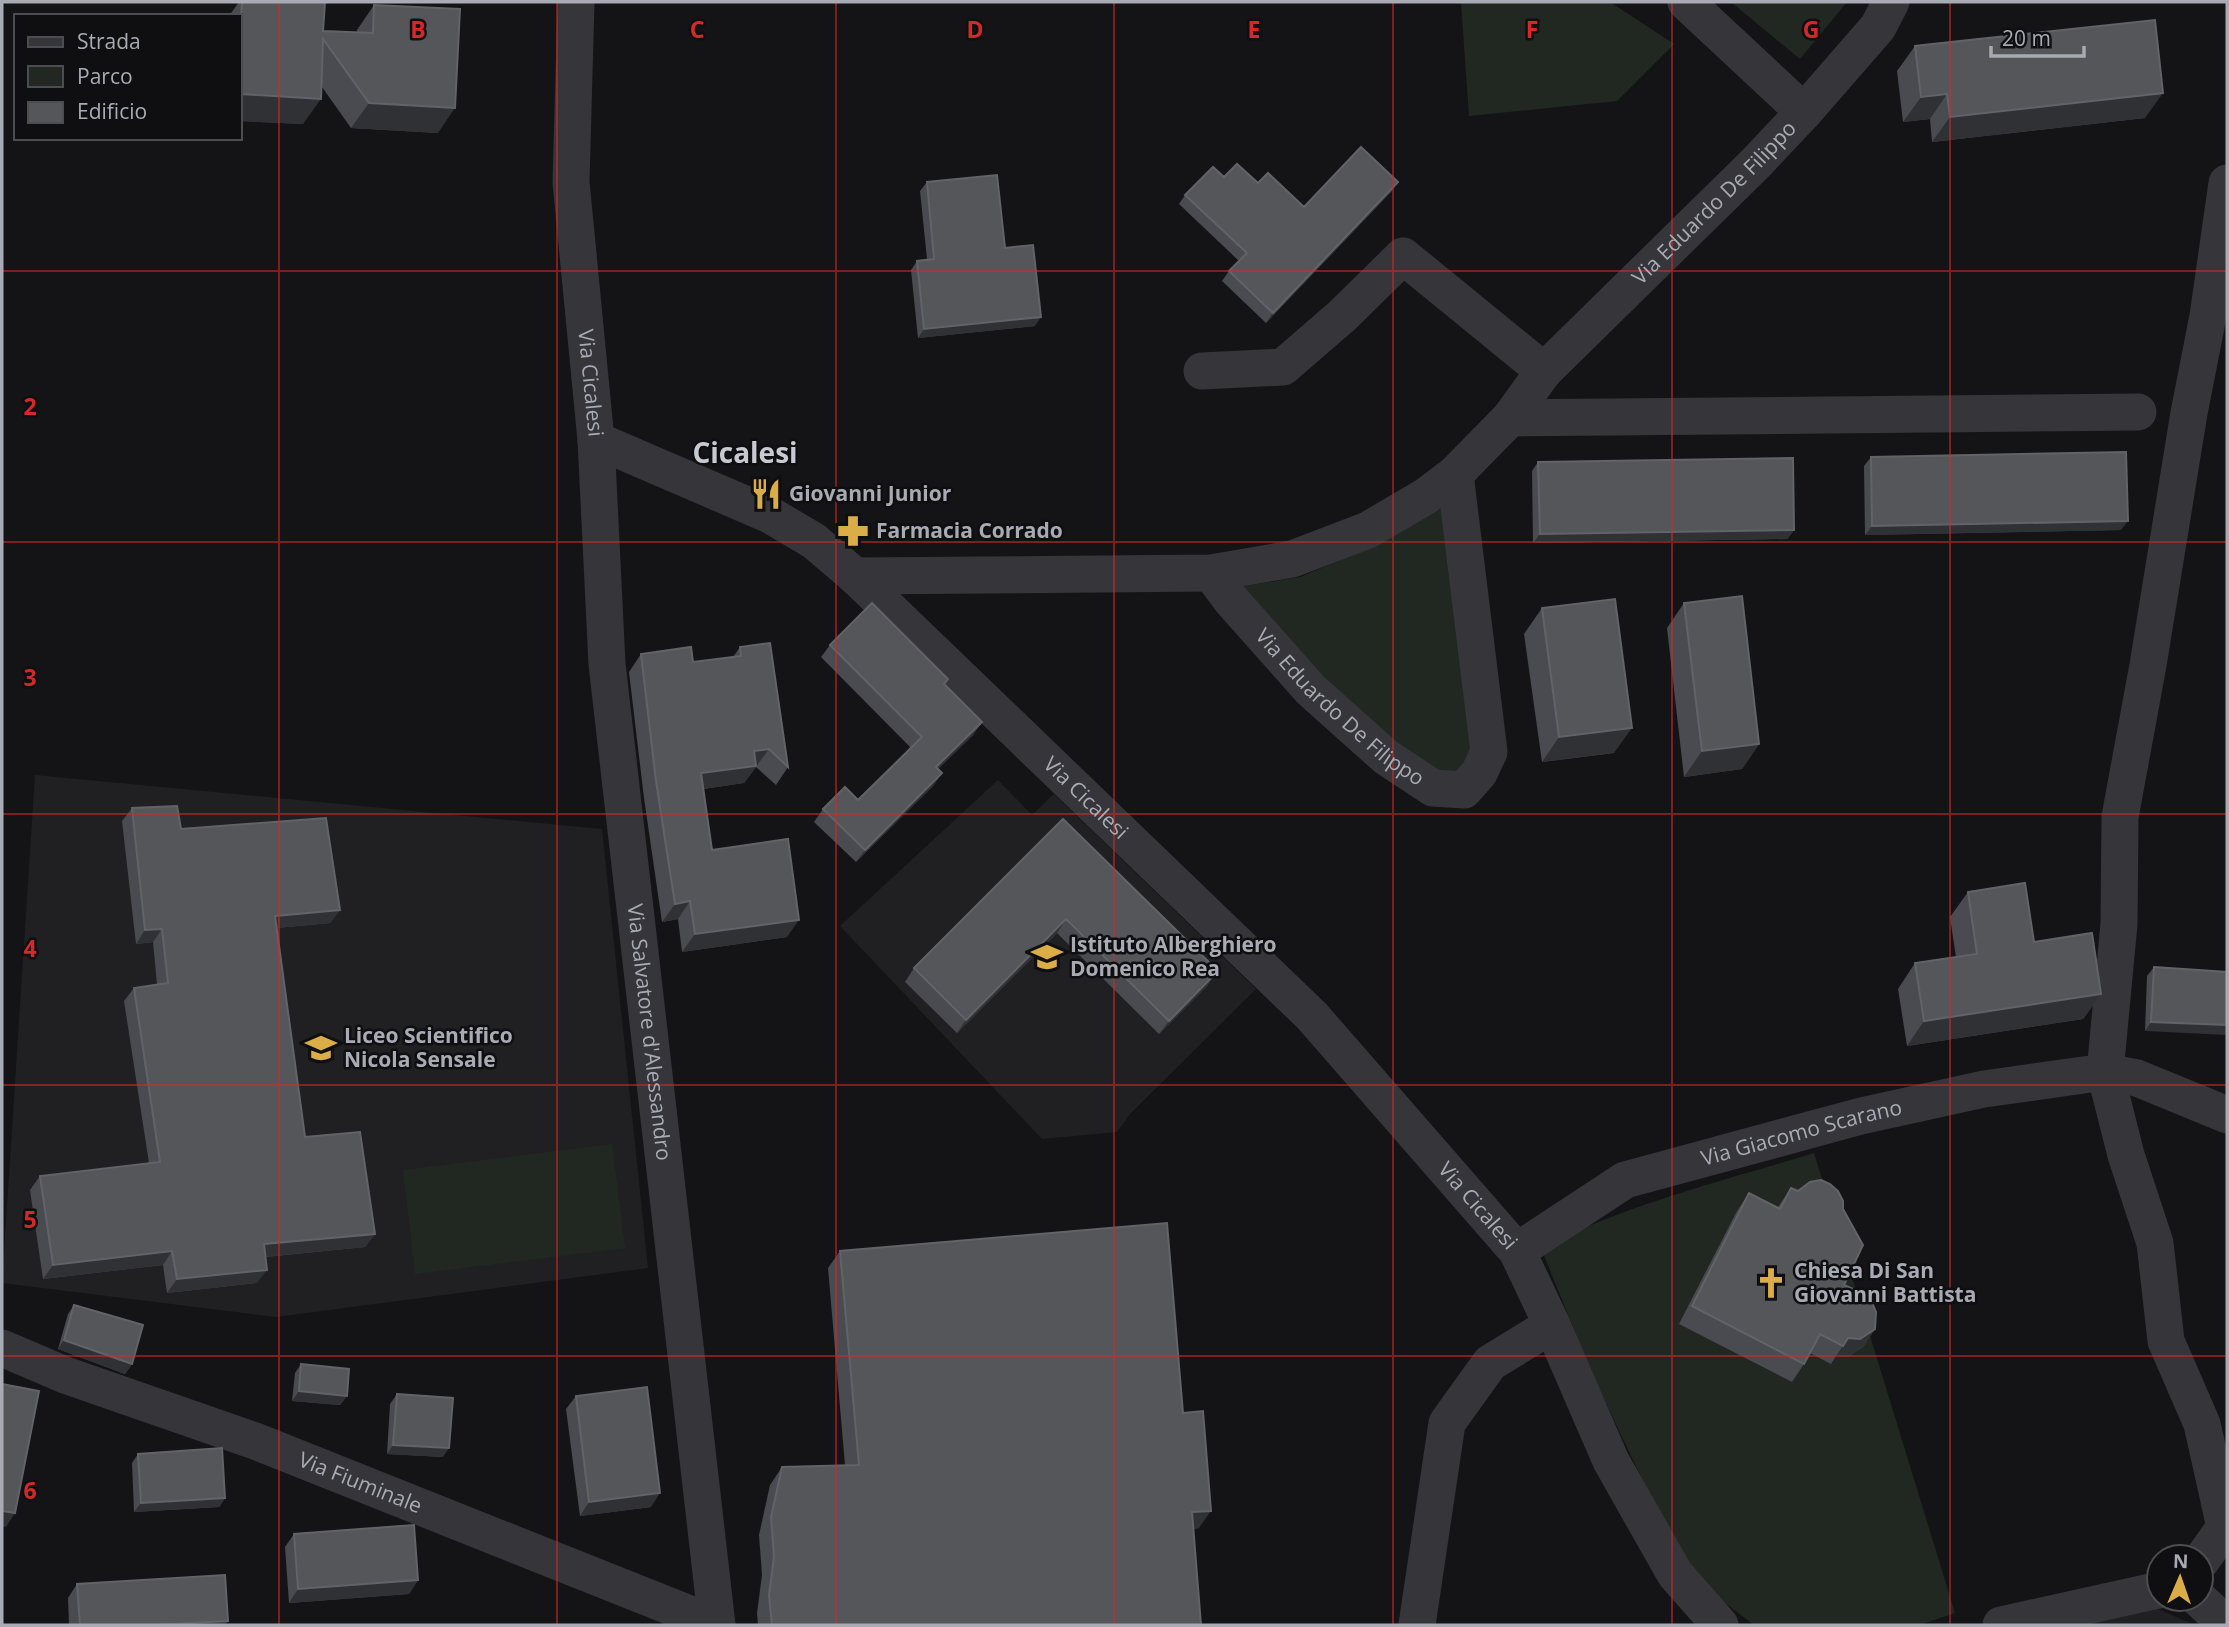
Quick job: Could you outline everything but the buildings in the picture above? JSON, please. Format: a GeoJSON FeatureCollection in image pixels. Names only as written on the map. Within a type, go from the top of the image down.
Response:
{"type":"FeatureCollection","features":[{"type":"Feature","properties":{"kind":"street","name":"Via Cicalesi"},"geometry":{"type":"LineString","coordinates":[[576,2],[571,182],[596,440],[769,515],[814,541],[855,576],[1312,1016],[1517,1251],[1611,1461],[1675,1574],[1720,1625]]}},
{"type":"Feature","properties":{"kind":"street"},"geometry":{"type":"LineString","coordinates":[[1686,2],[1804,112]]}},
{"type":"Feature","properties":{"kind":"street","name":"Via Eduardo De Filippo"},"geometry":{"type":"LineString","coordinates":[[855,576],[1211,573],[1292,559],[1368,530],[1426,496],[1455,474],[1510,418],[1544,371],[1756,163],[1804,112],[1882,10]]}},
{"type":"Feature","properties":{"kind":"street"},"geometry":{"type":"LineString","coordinates":[[2214,1543],[2226,1527],[2202,1424],[2166,1341],[2155,1243],[2126,1155],[2105,1072],[2119,924],[2120,817],[2208,316],[2227,183]]}},
{"type":"Feature","properties":{"kind":"street"},"geometry":{"type":"LineString","coordinates":[[1202,371],[1283,367],[1342,316],[1403,256],[1544,371]]}},
{"type":"Feature","properties":{"kind":"street"},"geometry":{"type":"LineString","coordinates":[[1510,418],[2138,412]]}},
{"type":"Feature","properties":{"kind":"street","name":"Via Salvatore d'Alessandro"},"geometry":{"type":"LineString","coordinates":[[596,440],[607,664],[717,1625]]}},
{"type":"Feature","properties":{"kind":"street","name":"Via Eduardo De Filippo"},"geometry":{"type":"LineString","coordinates":[[1211,573],[1231,600],[1311,690],[1386,757],[1433,788],[1464,790],[1479,773],[1489,752],[1455,474]]}},
{"type":"Feature","properties":{"kind":"street","name":"Via Giacomo Scarano"},"geometry":{"type":"LineString","coordinates":[[1517,1251],[1625,1180],[1861,1116],[1984,1089],[2105,1072],[2137,1078],[2227,1115]]}},
{"type":"Feature","properties":{"kind":"street"},"geometry":{"type":"LineString","coordinates":[[1417,1625],[1447,1423],[1490,1363],[1552,1325]]}},
{"type":"Feature","properties":{"kind":"street","name":"Via Fiuminale"},"geometry":{"type":"LineString","coordinates":[[2,1348],[65,1375],[256,1441],[717,1625]]}},
{"type":"Feature","properties":{"kind":"street"},"geometry":{"type":"LineString","coordinates":[[2001,1625],[2145,1593]]}},
{"type":"Feature","properties":{"kind":"street"},"geometry":{"type":"LineString","coordinates":[[2214,1613],[2227,1625]]}},
{"type":"Feature","properties":{"kind":"shaded area","name":"Liceo Scientifico Nicola Sensale"},"geometry":{"type":"Polygon","coordinates":[[[35,775],[602,829],[648,1268],[276,1317],[2,1283],[35,775]]]}},
{"type":"Feature","properties":{"kind":"shaded area","name":"Istituto Alberghiero Domenico Rea"},"geometry":{"type":"Polygon","coordinates":[[[998,780],[1032,815],[1054,794],[1256,989],[1130,1114],[1117,1132],[1042,1139],[840,926],[998,780]]]}},
{"type":"Feature","properties":{"kind":"shaded area"},"geometry":{"type":"Polygon","coordinates":[[[2145,1612],[2167,1613],[2195,1625],[2086,1625],[2145,1612]]]}},
{"type":"Feature","properties":{"kind":"green space"},"geometry":{"type":"Polygon","coordinates":[[[1461,2],[1610,2],[1674,44],[1617,101],[1469,116],[1461,2]]]}},
{"type":"Feature","properties":{"kind":"green space"},"geometry":{"type":"Polygon","coordinates":[[[1731,2],[1847,2],[1800,59],[1731,2]]]}},
{"type":"Feature","properties":{"kind":"green space"},"geometry":{"type":"Polygon","coordinates":[[[1444,504],[1473,761],[1460,771],[1438,775],[1395,746],[1334,689],[1239,587],[1300,577],[1338,561],[1444,504]]]}},
{"type":"Feature","properties":{"kind":"green space"},"geometry":{"type":"Polygon","coordinates":[[[612,1144],[625,1248],[415,1274],[403,1170],[612,1144]]]}},
{"type":"Feature","properties":{"kind":"green space"},"geometry":{"type":"Polygon","coordinates":[[[1814,1153],[1955,1613],[1919,1625],[1754,1625],[1708,1590],[1667,1532],[1590,1369],[1541,1248],[1641,1206],[1814,1153]]]}},
{"type":"Feature","properties":{"kind":"place","name":"Giovanni Junior"},"geometry":{"type":"Point","coordinates":[766,494]}},
{"type":"Feature","properties":{"kind":"place","name":"Farmacia Corrado"},"geometry":{"type":"Point","coordinates":[853,531]}},
{"type":"Feature","properties":{"kind":"place","name":"Istituto Alberghiero Domenico Rea"},"geometry":{"type":"Point","coordinates":[1047,957]}},
{"type":"Feature","properties":{"kind":"place","name":"Liceo Scientifico Nicola Sensale"},"geometry":{"type":"Point","coordinates":[321,1048]}},
{"type":"Feature","properties":{"kind":"place","name":"Chiesa Di San Giovanni Battista"},"geometry":{"type":"Point","coordinates":[1771,1283]}},
{"type":"Feature","properties":{"kind":"district","name":"Cicalesi"},"geometry":{"type":"Point","coordinates":[745,453]}}]}
